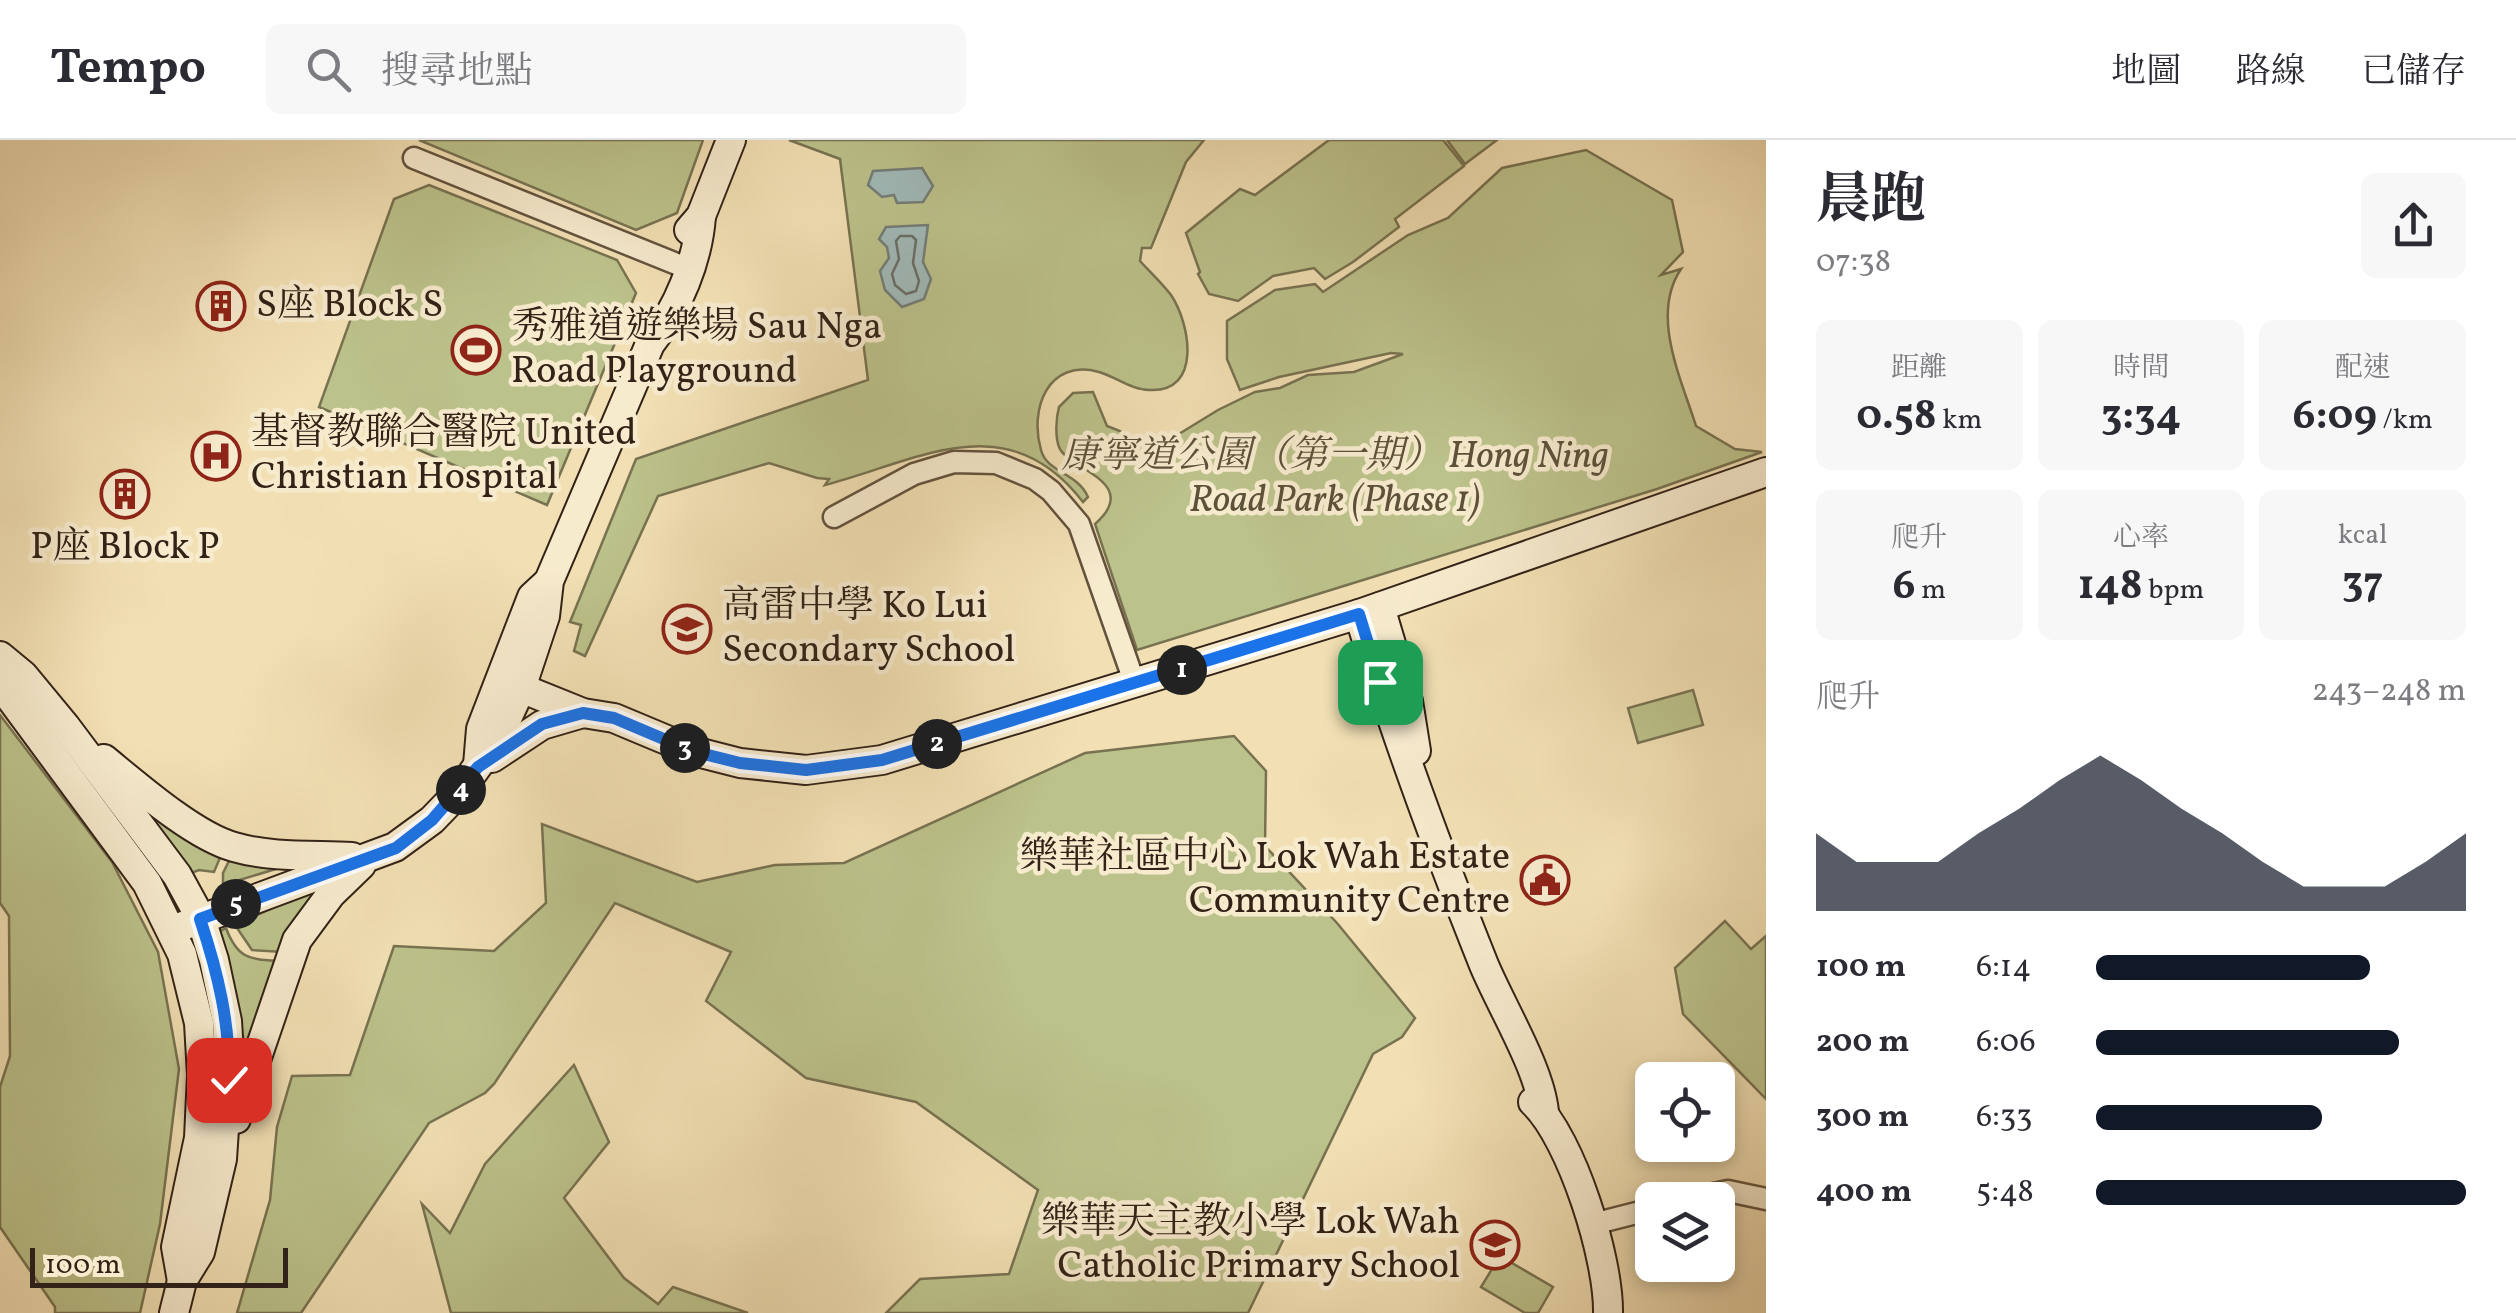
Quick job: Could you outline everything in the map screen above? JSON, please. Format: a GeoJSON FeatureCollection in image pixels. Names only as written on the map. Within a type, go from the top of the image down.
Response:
{"type":"FeatureCollection","features":[{"type":"Feature","properties":{"kind":"main road"},"geometry":{"type":"LineString","coordinates":[[478,767],[481,729],[514,675],[532,597],[549,582],[650,344],[653,314],[681,266],[683,236],[700,216],[731,140]]}},
{"type":"Feature","properties":{"kind":"main road"},"geometry":{"type":"LineString","coordinates":[[514,675],[586,698],[614,718],[692,751],[740,763],[806,770],[882,760],[1369,610],[1766,472]]}},
{"type":"Feature","properties":{"kind":"main road"},"geometry":{"type":"LineString","coordinates":[[1369,610],[1384,703],[1432,831],[1431,865],[1463,957],[1498,1039],[1528,1097],[1544,1112],[1571,1166],[1605,1269],[1608,1313]]}},
{"type":"Feature","properties":{"kind":"main road"},"geometry":{"type":"LineString","coordinates":[[0,656],[23,676],[66,726],[177,875],[200,919],[227,1020],[229,1080],[222,1159]]}},
{"type":"Feature","properties":{"kind":"main road"},"geometry":{"type":"LineString","coordinates":[[514,675],[583,713],[614,718]]}},
{"type":"Feature","properties":{"kind":"main road"},"geometry":{"type":"LineString","coordinates":[[0,684],[147,883],[172,930],[192,988],[202,1047],[199,1138],[176,1247],[182,1281]]}},
{"type":"Feature","properties":{"kind":"main road"},"geometry":{"type":"LineString","coordinates":[[172,930],[396,848],[432,820],[478,767],[542,724],[583,713]]}},
{"type":"Feature","properties":{"kind":"main road"},"geometry":{"type":"LineString","coordinates":[[66,726],[139,789],[230,846],[285,854],[369,858]]}},
{"type":"Feature","properties":{"kind":"main road"},"geometry":{"type":"LineString","coordinates":[[174,1313],[182,1281],[200,1252],[222,1159],[297,940],[330,894],[369,858]]}},
{"type":"Feature","properties":{"kind":"street"},"geometry":{"type":"LineString","coordinates":[[414,158],[681,266]]}},
{"type":"Feature","properties":{"kind":"street"},"geometry":{"type":"LineString","coordinates":[[834,517],[914,474],[954,462],[996,463],[1035,478],[1052,491],[1079,524],[1136,684]]}},
{"type":"Feature","properties":{"kind":"street"},"geometry":{"type":"LineString","coordinates":[[1735,1192],[1766,1199]]}},
{"type":"Feature","properties":{"kind":"street"},"geometry":{"type":"LineString","coordinates":[[1593,1224],[1635,1213]]}},
{"type":"Feature","properties":{"kind":"green space","name":"秀雅道遊樂場 Sau Nga Road Playground"},"geometry":{"type":"Polygon","coordinates":[[[419,140],[703,140],[677,213],[636,230],[419,140]]]}},
{"type":"Feature","properties":{"kind":"green space"},"geometry":{"type":"Polygon","coordinates":[[[789,140],[1204,140],[1186,162],[1151,248],[1142,248],[1140,261],[1178,307],[1187,338],[1185,369],[1166,388],[1143,389],[1099,372],[1081,370],[1067,373],[1046,390],[1038,419],[1041,450],[1049,464],[1083,489],[1088,497],[1083,502],[1054,472],[1024,454],[993,447],[961,447],[928,454],[825,485],[829,479],[769,463],[658,496],[585,656],[574,651],[581,625],[570,622],[636,459],[868,380],[840,159],[789,140]]]}},
{"type":"Feature","properties":{"kind":"green space"},"geometry":{"type":"Polygon","coordinates":[[[1329,140],[1443,140],[1464,166],[1395,219],[1399,227],[1325,279],[1314,268],[1273,276],[1238,301],[1209,294],[1198,274],[1186,233],[1240,189],[1255,195],[1329,140]]]}},
{"type":"Feature","properties":{"kind":"green space"},"geometry":{"type":"Polygon","coordinates":[[[1447,140],[1497,140],[1465,164],[1447,140]]]}},
{"type":"Feature","properties":{"kind":"green space","name":"康寧道公園（第一期） Hong Ning Road Park (Phase 1)"},"geometry":{"type":"Polygon","coordinates":[[[1586,150],[1672,200],[1683,252],[1661,275],[1681,269],[1672,287],[1668,326],[1676,367],[1696,426],[1735,449],[1762,452],[1657,489],[1137,650],[1095,524],[1108,510],[1111,497],[1098,478],[1059,447],[1059,407],[1073,393],[1093,392],[1107,426],[1120,431],[1137,446],[1156,448],[1255,392],[1280,388],[1308,375],[1354,372],[1403,354],[1391,353],[1279,377],[1240,390],[1227,359],[1227,321],[1275,290],[1315,284],[1323,292],[1408,235],[1448,218],[1502,168],[1586,150]]]}},
{"type":"Feature","properties":{"kind":"green space","name":"秀雅道遊樂場 Sau Nga Road Playground"},"geometry":{"type":"Polygon","coordinates":[[[429,185],[617,260],[636,293],[547,505],[319,407],[394,199],[429,185]]]}},
{"type":"Feature","properties":{"kind":"green space"},"geometry":{"type":"Polygon","coordinates":[[[1693,690],[1703,725],[1638,743],[1628,708],[1693,690]]]}},
{"type":"Feature","properties":{"kind":"green space"},"geometry":{"type":"Polygon","coordinates":[[[0,715],[112,862],[158,952],[179,1069],[160,1224],[140,1313],[55,1313],[55,1307],[0,1227],[0,1087],[10,1056],[9,916],[0,903],[0,715]]]}},
{"type":"Feature","properties":{"kind":"green space"},"geometry":{"type":"Polygon","coordinates":[[[1234,736],[1266,771],[1265,846],[1337,923],[1415,1018],[1402,1037],[1373,1054],[1248,1313],[886,1313],[920,1279],[1009,1274],[1038,1190],[916,1102],[806,1078],[706,1001],[731,952],[615,903],[494,1084],[485,1093],[429,1123],[301,1313],[237,1313],[270,1200],[277,1127],[292,1076],[350,1075],[394,946],[494,951],[546,903],[542,824],[697,882],[775,865],[844,863],[1085,753],[1234,736]]]}},
{"type":"Feature","properties":{"kind":"green space"},"geometry":{"type":"Polygon","coordinates":[[[132,796],[174,829],[222,853],[214,872],[199,870],[186,875],[132,796]]]}},
{"type":"Feature","properties":{"kind":"green space"},"geometry":{"type":"Polygon","coordinates":[[[232,855],[289,865],[223,885],[223,873],[232,855]]]}},
{"type":"Feature","properties":{"kind":"green space"},"geometry":{"type":"Polygon","coordinates":[[[331,881],[283,952],[252,950],[235,925],[331,881]]]}},
{"type":"Feature","properties":{"kind":"green space"},"geometry":{"type":"Polygon","coordinates":[[[1725,921],[1751,949],[1766,936],[1766,1099],[1735,1067],[1735,1062],[1730,1062],[1683,1014],[1675,968],[1725,921]]]}},
{"type":"Feature","properties":{"kind":"green space"},"geometry":{"type":"Polygon","coordinates":[[[226,928],[235,946],[246,956],[281,961],[242,1077],[219,932],[226,928]]]}},
{"type":"Feature","properties":{"kind":"green space"},"geometry":{"type":"Polygon","coordinates":[[[574,1065],[609,1142],[564,1198],[624,1278],[658,1304],[673,1287],[748,1313],[451,1313],[422,1204],[450,1233],[485,1164],[574,1065]]]}},
{"type":"Feature","properties":{"kind":"green space"},"geometry":{"type":"Polygon","coordinates":[[[1500,1256],[1553,1287],[1538,1313],[1525,1313],[1481,1287],[1500,1256]]]}},
{"type":"Feature","properties":{"kind":"water"},"geometry":{"type":"Polygon","coordinates":[[[922,168],[933,186],[923,202],[897,203],[894,195],[882,197],[868,185],[873,171],[922,168]]]}},
{"type":"Feature","properties":{"kind":"water"},"geometry":{"type":"Polygon","coordinates":[[[928,225],[923,262],[931,279],[924,299],[902,307],[885,290],[880,271],[889,258],[887,247],[879,239],[886,227],[928,225]]]}},
{"type":"Feature","properties":{"kind":"place","name":"S座 Block S"},"geometry":{"type":"Point","coordinates":[221,306]}},
{"type":"Feature","properties":{"kind":"place","name":"秀雅道遊樂場 Sau Nga Road Playground"},"geometry":{"type":"Point","coordinates":[476,350]}},
{"type":"Feature","properties":{"kind":"place","name":"基督教聯合醫院 United Christian Hospital"},"geometry":{"type":"Point","coordinates":[216,456]}},
{"type":"Feature","properties":{"kind":"place","name":"P座 Block P"},"geometry":{"type":"Point","coordinates":[125,494]}},
{"type":"Feature","properties":{"kind":"place","name":"高雷中學 Ko Lui Secondary School"},"geometry":{"type":"Point","coordinates":[687,629]}},
{"type":"Feature","properties":{"kind":"place","name":"樂華社區中心 Lok Wah Estate Community Centre"},"geometry":{"type":"Point","coordinates":[1545,880]}},
{"type":"Feature","properties":{"kind":"place","name":"樂華天主教小學 Lok Wah Catholic Primary School"},"geometry":{"type":"Point","coordinates":[1495,1245]}},
{"type":"Feature","properties":{"kind":"route"},"geometry":{"type":"LineString","coordinates":[[229,1080],[227,1020],[200,919],[396,848],[432,820],[478,767],[542,724],[583,713],[614,718],[692,751],[740,763],[806,770],[882,760],[1359,614],[1380,682]]}}]}
